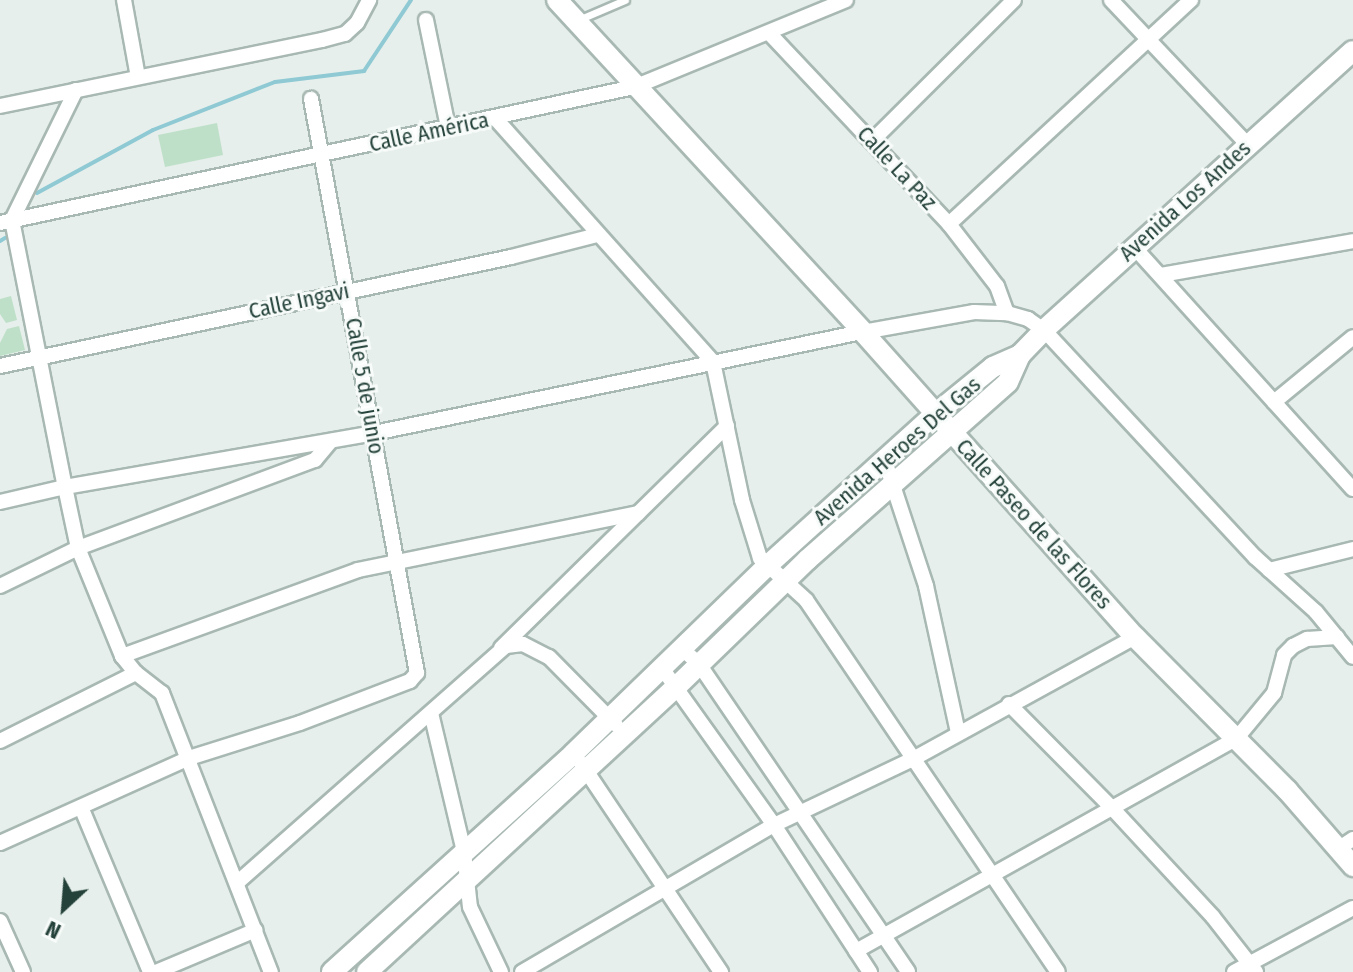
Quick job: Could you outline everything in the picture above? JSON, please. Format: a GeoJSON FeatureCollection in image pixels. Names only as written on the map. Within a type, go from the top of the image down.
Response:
{"type":"FeatureCollection","features":[{"type":"Feature","properties":{"kind":"street"},"geometry":{"type":"LineString","coordinates":[[124,0],[138,77]]}},
{"type":"Feature","properties":{"kind":"street"},"geometry":{"type":"LineString","coordinates":[[0,106],[345,34],[357,23],[369,0]]}},
{"type":"Feature","properties":{"kind":"street","name":"Calle Paseo de las Flores"},"geometry":{"type":"LineString","coordinates":[[557,0],[863,332],[1135,637],[1287,790],[1346,844],[1353,866]]}},
{"type":"Feature","properties":{"kind":"street","name":"Calle América"},"geometry":{"type":"LineString","coordinates":[[6,222],[634,87],[770,34],[846,0]]}},
{"type":"Feature","properties":{"kind":"street"},"geometry":{"type":"LineString","coordinates":[[872,141],[1014,0]]}},
{"type":"Feature","properties":{"kind":"street"},"geometry":{"type":"LineString","coordinates":[[1111,0],[1247,144]]}},
{"type":"Feature","properties":{"kind":"street"},"geometry":{"type":"LineString","coordinates":[[949,224],[1191,0]]}},
{"type":"Feature","properties":{"kind":"street"},"geometry":{"type":"LineString","coordinates":[[426,20],[448,127]]}},
{"type":"Feature","properties":{"kind":"street","name":"Calle La Paz"},"geometry":{"type":"LineString","coordinates":[[770,34],[949,224],[997,286],[1007,313]]}},
{"type":"Feature","properties":{"kind":"street","name":"Avenida Los Andes"},"geometry":{"type":"LineString","coordinates":[[1020,355],[1247,144],[1353,52]]}},
{"type":"Feature","properties":{"kind":"street"},"geometry":{"type":"LineString","coordinates":[[76,90],[6,222],[41,356],[78,548],[122,656],[136,673],[162,693],[271,972]]}},
{"type":"Feature","properties":{"kind":"street","name":"Calle 5 de junio"},"geometry":{"type":"LineString","coordinates":[[189,758],[300,723],[410,681],[417,673],[311,99]]}},
{"type":"Feature","properties":{"kind":"street"},"geometry":{"type":"LineString","coordinates":[[495,118],[713,362],[749,526],[760,558],[806,600],[1058,972]]}},
{"type":"Feature","properties":{"kind":"street","name":"Calle Ingavi"},"geometry":{"type":"LineString","coordinates":[[0,366],[511,257],[597,235]]}},
{"type":"Feature","properties":{"kind":"street"},"geometry":{"type":"LineString","coordinates":[[1161,275],[1353,241]]}},
{"type":"Feature","properties":{"kind":"street"},"geometry":{"type":"LineString","coordinates":[[1134,247],[1353,489]]}},
{"type":"Feature","properties":{"kind":"street"},"geometry":{"type":"LineString","coordinates":[[0,502],[65,487],[374,433],[863,332],[974,312],[1007,313],[1028,319],[1044,330],[1269,570],[1316,612],[1353,657]]}},
{"type":"Feature","properties":{"kind":"street"},"geometry":{"type":"LineString","coordinates":[[1274,402],[1353,337]]}},
{"type":"Feature","properties":{"kind":"street","name":"Avenida Heroes Del Gas"},"geometry":{"type":"LineString","coordinates":[[373,970],[467,881],[580,761],[611,718],[767,566],[934,415],[993,367],[1020,355]]}},
{"type":"Feature","properties":{"kind":"street","name":"Avenida Heroes Del Gas"},"geometry":{"type":"LineString","coordinates":[[332,972],[464,852],[580,761],[625,734],[893,481],[1008,382],[1020,355]]}},
{"type":"Feature","properties":{"kind":"street"},"geometry":{"type":"LineString","coordinates":[[238,882],[501,648],[727,426]]}},
{"type":"Feature","properties":{"kind":"street"},"geometry":{"type":"LineString","coordinates":[[0,586],[78,548],[315,460],[331,441]]}},
{"type":"Feature","properties":{"kind":"street"},"geometry":{"type":"LineString","coordinates":[[885,461],[926,586],[958,733]]}},
{"type":"Feature","properties":{"kind":"street"},"geometry":{"type":"LineString","coordinates":[[122,656],[358,570],[638,513]]}},
{"type":"Feature","properties":{"kind":"street"},"geometry":{"type":"LineString","coordinates":[[1269,570],[1353,549]]}},
{"type":"Feature","properties":{"kind":"street"},"geometry":{"type":"LineString","coordinates":[[522,972],[774,825],[913,759],[1135,637]]}},
{"type":"Feature","properties":{"kind":"street"},"geometry":{"type":"LineString","coordinates":[[856,951],[1236,739],[1274,693],[1284,655],[1307,639],[1337,637]]}},
{"type":"Feature","properties":{"kind":"street"},"geometry":{"type":"LineString","coordinates":[[501,648],[517,644],[540,650],[625,734]]}},
{"type":"Feature","properties":{"kind":"street"},"geometry":{"type":"LineString","coordinates":[[682,649],[699,664],[908,972]]}},
{"type":"Feature","properties":{"kind":"street"},"geometry":{"type":"LineString","coordinates":[[662,668],[774,825],[870,972]]}},
{"type":"Feature","properties":{"kind":"street"},"geometry":{"type":"LineString","coordinates":[[0,741],[136,673]]}},
{"type":"Feature","properties":{"kind":"street"},"geometry":{"type":"LineString","coordinates":[[1009,704],[1113,809],[1254,968]]}},
{"type":"Feature","properties":{"kind":"street"},"geometry":{"type":"LineString","coordinates":[[431,713],[464,852],[470,907],[501,972]]}},
{"type":"Feature","properties":{"kind":"street"},"geometry":{"type":"LineString","coordinates":[[0,843],[189,758]]}},
{"type":"Feature","properties":{"kind":"street"},"geometry":{"type":"LineString","coordinates":[[580,761],[721,972]]}},
{"type":"Feature","properties":{"kind":"street"},"geometry":{"type":"LineString","coordinates":[[81,807],[153,972],[256,930]]}},
{"type":"Feature","properties":{"kind":"street"},"geometry":{"type":"LineString","coordinates":[[1234,972],[1254,968],[1353,908]]}},
{"type":"Feature","properties":{"kind":"street"},"geometry":{"type":"LineString","coordinates":[[0,921],[23,972]]}},
{"type":"Feature","properties":{"kind":"street"},"geometry":{"type":"LineString","coordinates":[[362,946],[373,970]]}},
{"type":"Feature","properties":{"kind":"lane"},"geometry":{"type":"LineString","coordinates":[[576,21],[625,0]]}},
{"type":"Feature","properties":{"kind":"green space"},"geometry":{"type":"Polygon","coordinates":[[[217,123],[223,155],[165,167],[158,135],[217,123]]]}},
{"type":"Feature","properties":{"kind":"green space"},"geometry":{"type":"Polygon","coordinates":[[[11,296],[17,320],[6,323],[0,314],[0,299],[11,296]]]}},
{"type":"Feature","properties":{"kind":"green space"},"geometry":{"type":"Polygon","coordinates":[[[19,326],[25,350],[0,356],[0,343],[7,329],[19,326]]]}},
{"type":"Feature","properties":{"kind":"waterway"},"geometry":{"type":"LineString","coordinates":[[37,193],[153,130],[275,82],[364,71],[411,0]]}},
{"type":"Feature","properties":{"kind":"waterway"},"geometry":{"type":"LineString","coordinates":[[0,241],[5,238]]}}]}
